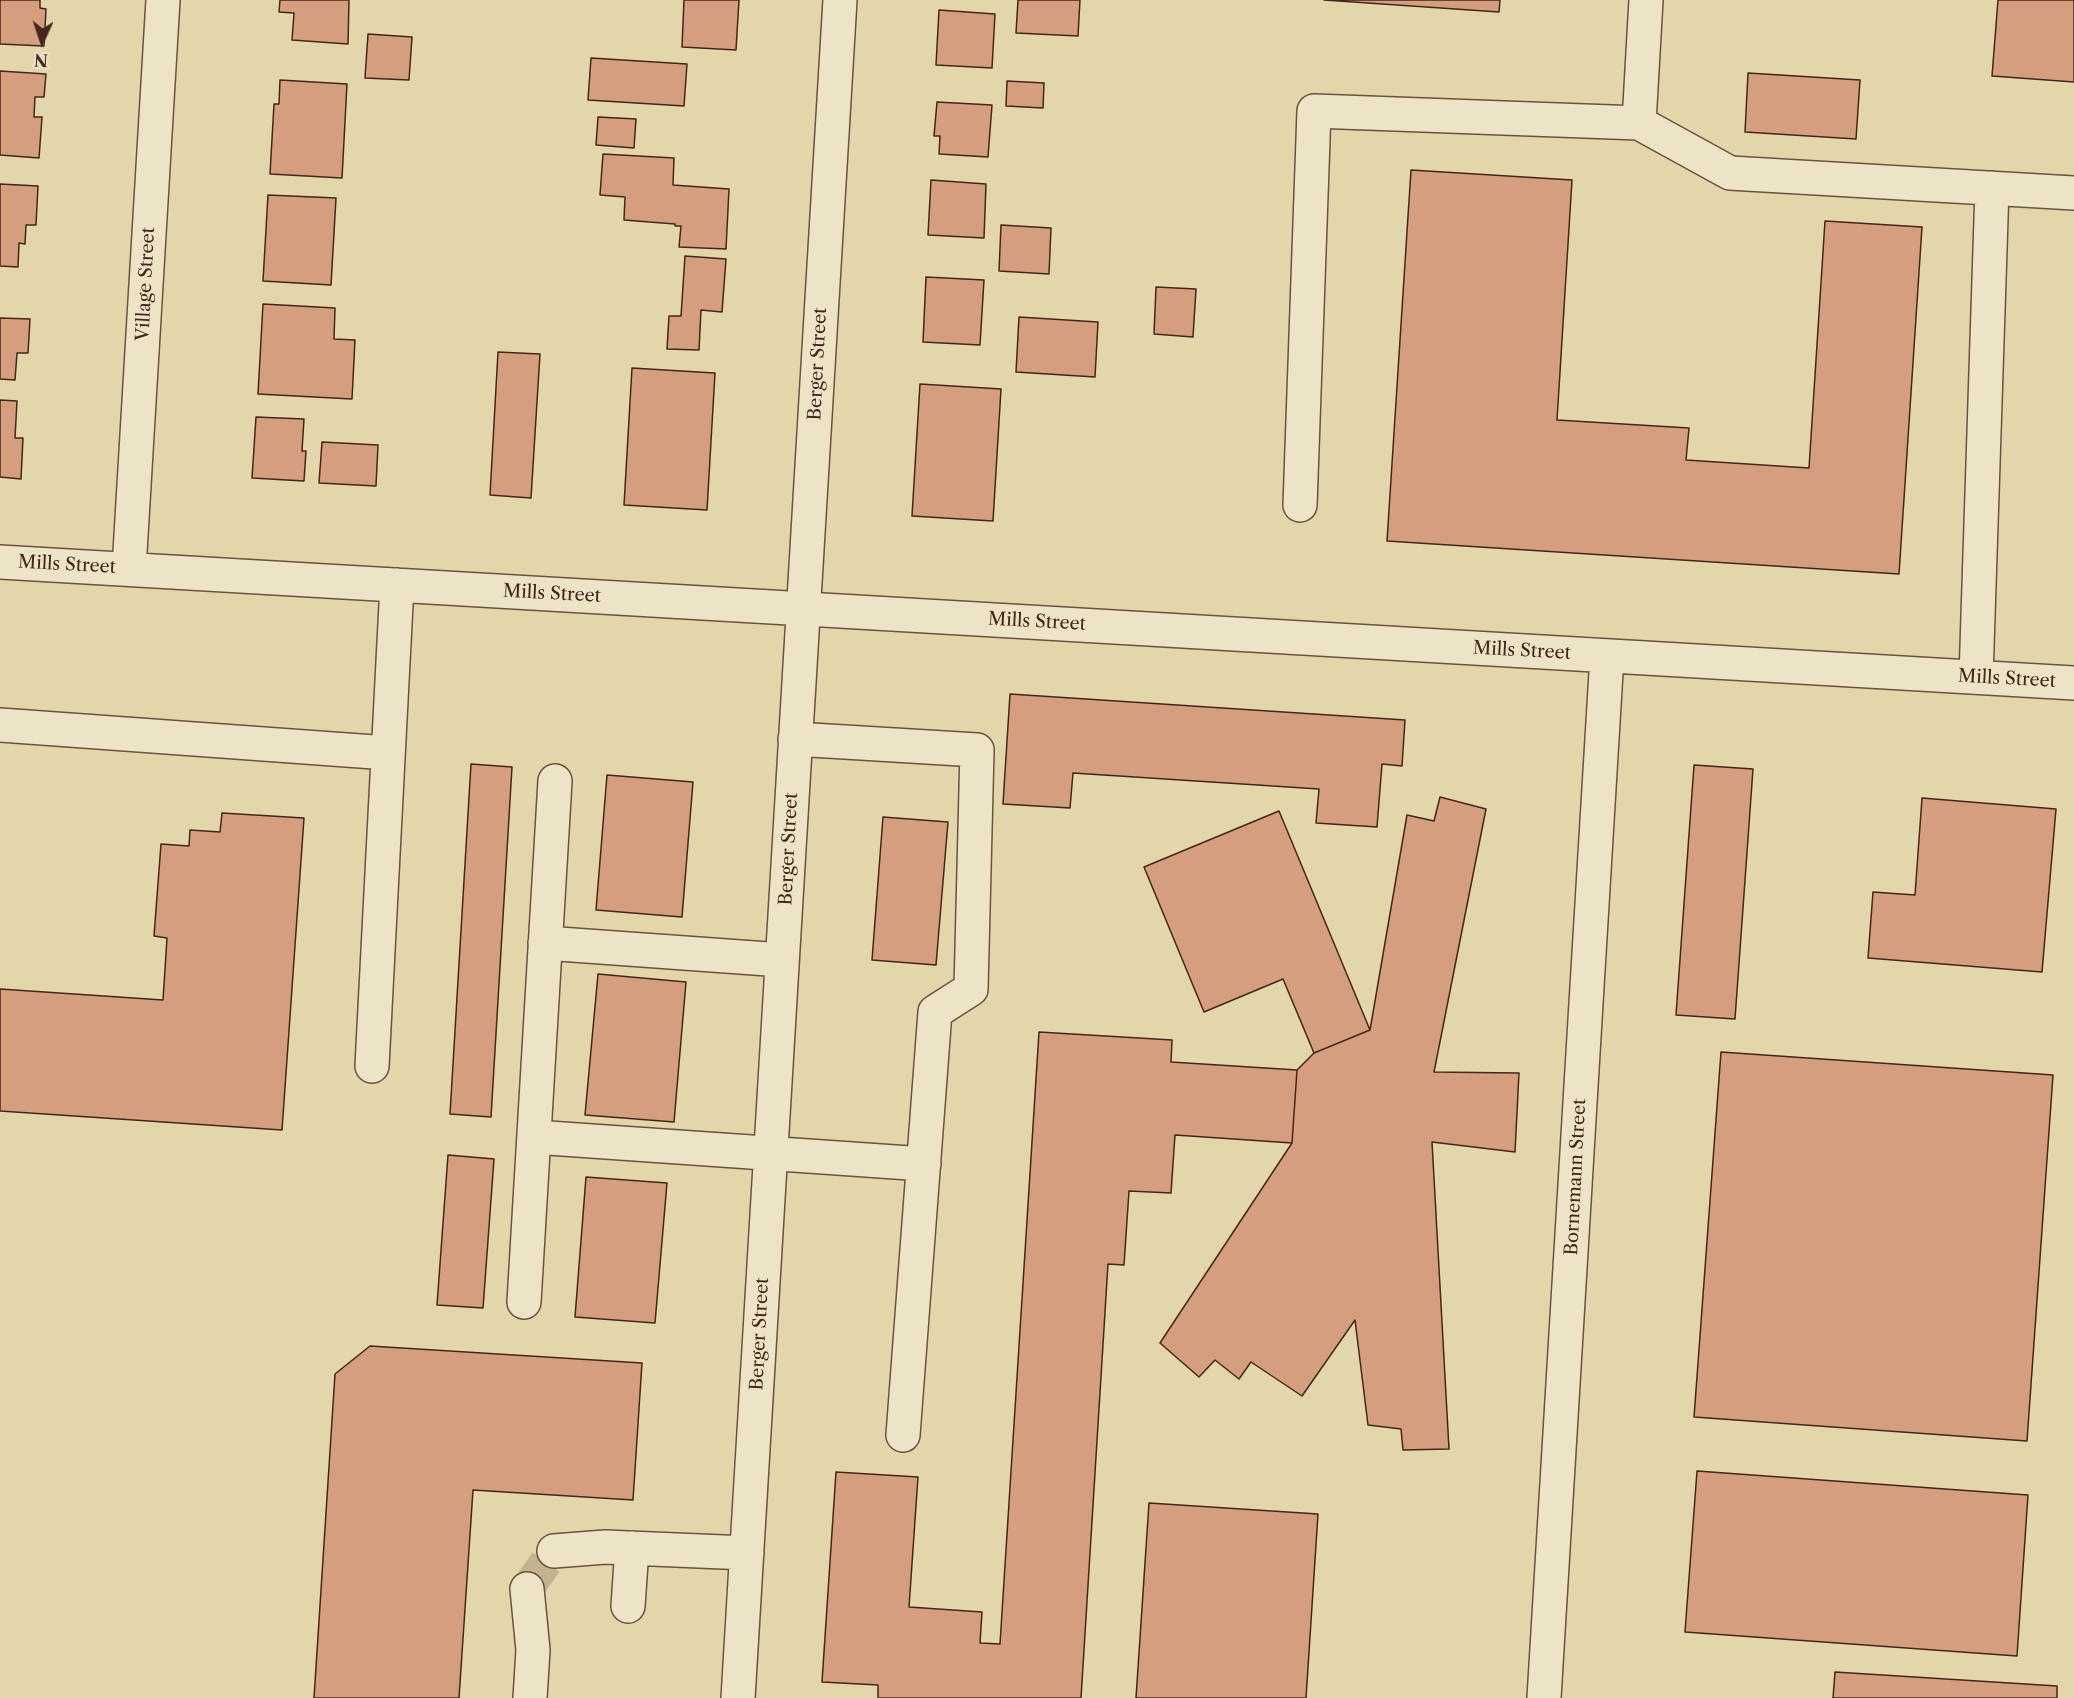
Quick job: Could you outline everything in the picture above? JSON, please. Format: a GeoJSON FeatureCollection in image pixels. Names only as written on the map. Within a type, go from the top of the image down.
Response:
{"type":"FeatureCollection","features":[{"type":"Feature","properties":{"kind":"street","name":"Village Street"},"geometry":{"type":"LineString","coordinates":[[129,569],[163,0]]}},
{"type":"Feature","properties":{"kind":"street","name":"Berger Street"},"geometry":{"type":"LineString","coordinates":[[738,1698],[840,0]]}},
{"type":"Feature","properties":{"kind":"street"},"geometry":{"type":"LineString","coordinates":[[1639,123],[1646,0]]}},
{"type":"Feature","properties":{"kind":"street"},"geometry":{"type":"LineString","coordinates":[[1300,505],[1314,111],[1639,123],[1731,173],[2074,193]]}},
{"type":"Feature","properties":{"kind":"street"},"geometry":{"type":"LineString","coordinates":[[1976,677],[1992,188]]}},
{"type":"Feature","properties":{"kind":"street","name":"Mills Street"},"geometry":{"type":"LineString","coordinates":[[0,562],[2074,683]]}},
{"type":"Feature","properties":{"kind":"street"},"geometry":{"type":"LineString","coordinates":[[372,1066],[397,585]]}},
{"type":"Feature","properties":{"kind":"street","name":"Bornemann Street"},"geometry":{"type":"LineString","coordinates":[[1545,1698],[1607,656]]}},
{"type":"Feature","properties":{"kind":"street"},"geometry":{"type":"LineString","coordinates":[[0,725],[388,753]]}},
{"type":"Feature","properties":{"kind":"street"},"geometry":{"type":"LineString","coordinates":[[795,740],[977,750],[971,989],[935,1012],[903,1434]]}},
{"type":"Feature","properties":{"kind":"street"},"geometry":{"type":"LineString","coordinates":[[524,1302],[555,781]]}},
{"type":"Feature","properties":{"kind":"street"},"geometry":{"type":"LineString","coordinates":[[545,943],[782,960]]}},
{"type":"Feature","properties":{"kind":"street"},"geometry":{"type":"LineString","coordinates":[[534,1137],[924,1164]]}},
{"type":"Feature","properties":{"kind":"street"},"geometry":{"type":"LineString","coordinates":[[555,1551],[605,1547],[747,1553]]}},
{"type":"Feature","properties":{"kind":"street"},"geometry":{"type":"LineString","coordinates":[[628,1606],[632,1548]]}},
{"type":"Feature","properties":{"kind":"street"},"geometry":{"type":"LineString","coordinates":[[527,1589],[533,1650],[530,1698]]}},
{"type":"Feature","properties":{"kind":"building"},"geometry":{"type":"Polygon","coordinates":[[[0,0],[40,0],[40,8],[46,9],[44,46],[0,44],[0,0]]]}},
{"type":"Feature","properties":{"kind":"building"},"geometry":{"type":"Polygon","coordinates":[[[280,0],[349,0],[348,44],[292,40],[294,13],[279,12],[280,0]]]}},
{"type":"Feature","properties":{"kind":"building"},"geometry":{"type":"Polygon","coordinates":[[[684,0],[739,0],[736,50],[682,47],[684,0]]]}},
{"type":"Feature","properties":{"kind":"building"},"geometry":{"type":"Polygon","coordinates":[[[1018,0],[1080,0],[1078,36],[1016,33],[1018,0]]]}},
{"type":"Feature","properties":{"kind":"building"},"geometry":{"type":"Polygon","coordinates":[[[1324,0],[1500,0],[1499,12],[1324,0]]]}},
{"type":"Feature","properties":{"kind":"building"},"geometry":{"type":"Polygon","coordinates":[[[1998,0],[2074,0],[2074,82],[1992,76],[1998,0]]]}},
{"type":"Feature","properties":{"kind":"building"},"geometry":{"type":"Polygon","coordinates":[[[939,10],[995,14],[992,68],[936,65],[939,10]]]}},
{"type":"Feature","properties":{"kind":"building"},"geometry":{"type":"Polygon","coordinates":[[[368,34],[412,37],[409,80],[365,78],[368,34]]]}},
{"type":"Feature","properties":{"kind":"building"},"geometry":{"type":"Polygon","coordinates":[[[591,58],[687,64],[684,106],[588,100],[591,58]]]}},
{"type":"Feature","properties":{"kind":"building"},"geometry":{"type":"Polygon","coordinates":[[[0,71],[46,74],[44,97],[35,97],[34,117],[42,117],[39,158],[0,155],[0,71]]]}},
{"type":"Feature","properties":{"kind":"building"},"geometry":{"type":"Polygon","coordinates":[[[1748,73],[1860,80],[1856,139],[1745,132],[1748,73]]]}},
{"type":"Feature","properties":{"kind":"building"},"geometry":{"type":"Polygon","coordinates":[[[280,80],[347,84],[342,178],[270,174],[274,104],[279,104],[280,80]]]}},
{"type":"Feature","properties":{"kind":"building"},"geometry":{"type":"Polygon","coordinates":[[[1007,81],[1044,83],[1043,108],[1006,106],[1007,81]]]}},
{"type":"Feature","properties":{"kind":"building"},"geometry":{"type":"Polygon","coordinates":[[[937,102],[992,105],[988,157],[939,154],[940,136],[934,136],[937,102]]]}},
{"type":"Feature","properties":{"kind":"building"},"geometry":{"type":"Polygon","coordinates":[[[598,117],[636,119],[634,148],[596,145],[598,117]]]}},
{"type":"Feature","properties":{"kind":"building"},"geometry":{"type":"Polygon","coordinates":[[[603,154],[674,158],[673,185],[729,189],[726,249],[679,247],[681,226],[624,220],[625,197],[600,195],[603,154]]]}},
{"type":"Feature","properties":{"kind":"building"},"geometry":{"type":"Polygon","coordinates":[[[1411,170],[1572,180],[1557,420],[1689,428],[1686,460],[1809,468],[1825,221],[1922,227],[1899,574],[1387,541],[1411,170]]]}},
{"type":"Feature","properties":{"kind":"building"},"geometry":{"type":"Polygon","coordinates":[[[931,180],[986,184],[984,238],[928,235],[931,180]]]}},
{"type":"Feature","properties":{"kind":"building"},"geometry":{"type":"Polygon","coordinates":[[[0,184],[38,186],[36,225],[26,225],[25,244],[19,243],[18,267],[0,266],[0,184]]]}},
{"type":"Feature","properties":{"kind":"building"},"geometry":{"type":"Polygon","coordinates":[[[268,195],[336,198],[331,285],[263,281],[268,195]]]}},
{"type":"Feature","properties":{"kind":"building"},"geometry":{"type":"Polygon","coordinates":[[[1001,225],[1051,228],[1049,274],[999,271],[1001,225]]]}},
{"type":"Feature","properties":{"kind":"building"},"geometry":{"type":"Polygon","coordinates":[[[685,256],[726,259],[722,312],[701,310],[699,350],[667,349],[669,316],[681,316],[685,256]]]}},
{"type":"Feature","properties":{"kind":"building"},"geometry":{"type":"Polygon","coordinates":[[[926,277],[984,280],[980,345],[923,342],[926,277]]]}},
{"type":"Feature","properties":{"kind":"building"},"geometry":{"type":"Polygon","coordinates":[[[1156,287],[1196,289],[1193,337],[1154,334],[1156,287]]]}},
{"type":"Feature","properties":{"kind":"building"},"geometry":{"type":"Polygon","coordinates":[[[263,304],[335,308],[334,339],[355,340],[352,399],[258,394],[263,304]]]}},
{"type":"Feature","properties":{"kind":"building"},"geometry":{"type":"Polygon","coordinates":[[[1019,317],[1098,322],[1095,377],[1016,372],[1019,317]]]}},
{"type":"Feature","properties":{"kind":"building"},"geometry":{"type":"Polygon","coordinates":[[[0,318],[30,319],[28,353],[17,353],[15,380],[0,379],[0,318]]]}},
{"type":"Feature","properties":{"kind":"building"},"geometry":{"type":"Polygon","coordinates":[[[498,352],[540,354],[531,498],[490,495],[498,352]]]}},
{"type":"Feature","properties":{"kind":"building"},"geometry":{"type":"Polygon","coordinates":[[[632,368],[715,373],[707,510],[624,505],[632,368]]]}},
{"type":"Feature","properties":{"kind":"building"},"geometry":{"type":"Polygon","coordinates":[[[920,384],[1001,389],[993,521],[912,516],[920,384]]]}},
{"type":"Feature","properties":{"kind":"building"},"geometry":{"type":"Polygon","coordinates":[[[0,400],[17,401],[15,438],[23,438],[21,479],[0,477],[0,400]]]}},
{"type":"Feature","properties":{"kind":"building"},"geometry":{"type":"Polygon","coordinates":[[[256,417],[304,419],[302,451],[306,451],[304,481],[252,478],[256,417]]]}},
{"type":"Feature","properties":{"kind":"building"},"geometry":{"type":"Polygon","coordinates":[[[322,442],[378,445],[376,486],[319,483],[322,442]]]}},
{"type":"Feature","properties":{"kind":"building"},"geometry":{"type":"Polygon","coordinates":[[[1010,694],[1405,720],[1402,766],[1382,764],[1377,827],[1316,823],[1319,789],[1073,773],[1070,808],[1003,804],[1010,694]]]}},
{"type":"Feature","properties":{"kind":"building"},"geometry":{"type":"Polygon","coordinates":[[[471,764],[512,767],[491,1117],[450,1114],[471,764]]]}},
{"type":"Feature","properties":{"kind":"building"},"geometry":{"type":"Polygon","coordinates":[[[1694,765],[1753,769],[1735,1019],[1676,1015],[1694,765]]]}},
{"type":"Feature","properties":{"kind":"building"},"geometry":{"type":"Polygon","coordinates":[[[607,775],[693,782],[682,917],[596,910],[607,775]]]}},
{"type":"Feature","properties":{"kind":"building"},"geometry":{"type":"Polygon","coordinates":[[[1440,797],[1486,809],[1434,1072],[1519,1073],[1515,1152],[1432,1142],[1449,1449],[1403,1450],[1401,1429],[1368,1425],[1355,1320],[1302,1396],[1251,1362],[1239,1379],[1215,1360],[1199,1377],[1160,1343],[1292,1143],[1297,1070],[1314,1053],[1370,1030],[1407,815],[1434,821],[1440,797]]]}},
{"type":"Feature","properties":{"kind":"building"},"geometry":{"type":"Polygon","coordinates":[[[1922,798],[2056,809],[2042,972],[1868,958],[1873,892],[1915,895],[1922,798]]]}},
{"type":"Feature","properties":{"kind":"building"},"geometry":{"type":"Polygon","coordinates":[[[1279,811],[1370,1030],[1314,1053],[1283,979],[1204,1012],[1144,867],[1279,811]]]}},
{"type":"Feature","properties":{"kind":"building"},"geometry":{"type":"Polygon","coordinates":[[[222,813],[304,818],[282,1130],[0,1111],[0,989],[163,1000],[167,938],[154,936],[161,844],[189,846],[190,830],[220,832],[222,813]]]}},
{"type":"Feature","properties":{"kind":"building"},"geometry":{"type":"Polygon","coordinates":[[[883,817],[948,822],[936,965],[872,960],[883,817]]]}},
{"type":"Feature","properties":{"kind":"building"},"geometry":{"type":"Polygon","coordinates":[[[598,974],[686,982],[674,1122],[585,1115],[598,974]]]}},
{"type":"Feature","properties":{"kind":"building"},"geometry":{"type":"Polygon","coordinates":[[[1039,1032],[1172,1040],[1171,1062],[1297,1070],[1292,1143],[1175,1135],[1171,1193],[1129,1191],[1124,1265],[1108,1264],[1081,1698],[878,1698],[878,1685],[822,1682],[836,1472],[918,1477],[909,1607],[982,1612],[980,1643],[1000,1644],[1039,1032]]]}},
{"type":"Feature","properties":{"kind":"building"},"geometry":{"type":"Polygon","coordinates":[[[1721,1052],[2053,1075],[2027,1441],[1694,1417],[1721,1052]]]}},
{"type":"Feature","properties":{"kind":"building"},"geometry":{"type":"Polygon","coordinates":[[[448,1155],[494,1159],[483,1308],[437,1305],[448,1155]]]}},
{"type":"Feature","properties":{"kind":"building"},"geometry":{"type":"Polygon","coordinates":[[[586,1177],[667,1183],[655,1323],[575,1317],[586,1177]]]}},
{"type":"Feature","properties":{"kind":"building"},"geometry":{"type":"Polygon","coordinates":[[[370,1346],[642,1363],[633,1500],[473,1490],[459,1698],[314,1698],[335,1374],[370,1346]]]}},
{"type":"Feature","properties":{"kind":"building"},"geometry":{"type":"Polygon","coordinates":[[[1697,1471],[2028,1495],[2017,1656],[1685,1632],[1697,1471]]]}},
{"type":"Feature","properties":{"kind":"building"},"geometry":{"type":"Polygon","coordinates":[[[1149,1503],[1318,1514],[1306,1698],[1136,1698],[1149,1503]]]}},
{"type":"Feature","properties":{"kind":"building"},"geometry":{"type":"Polygon","coordinates":[[[1835,1672],[2057,1686],[2057,1698],[1833,1698],[1835,1672]]]}},
{"type":"Feature","properties":{"kind":"tunnel"},"geometry":{"type":"LineString","coordinates":[[527,1589],[554,1551]]}}]}
